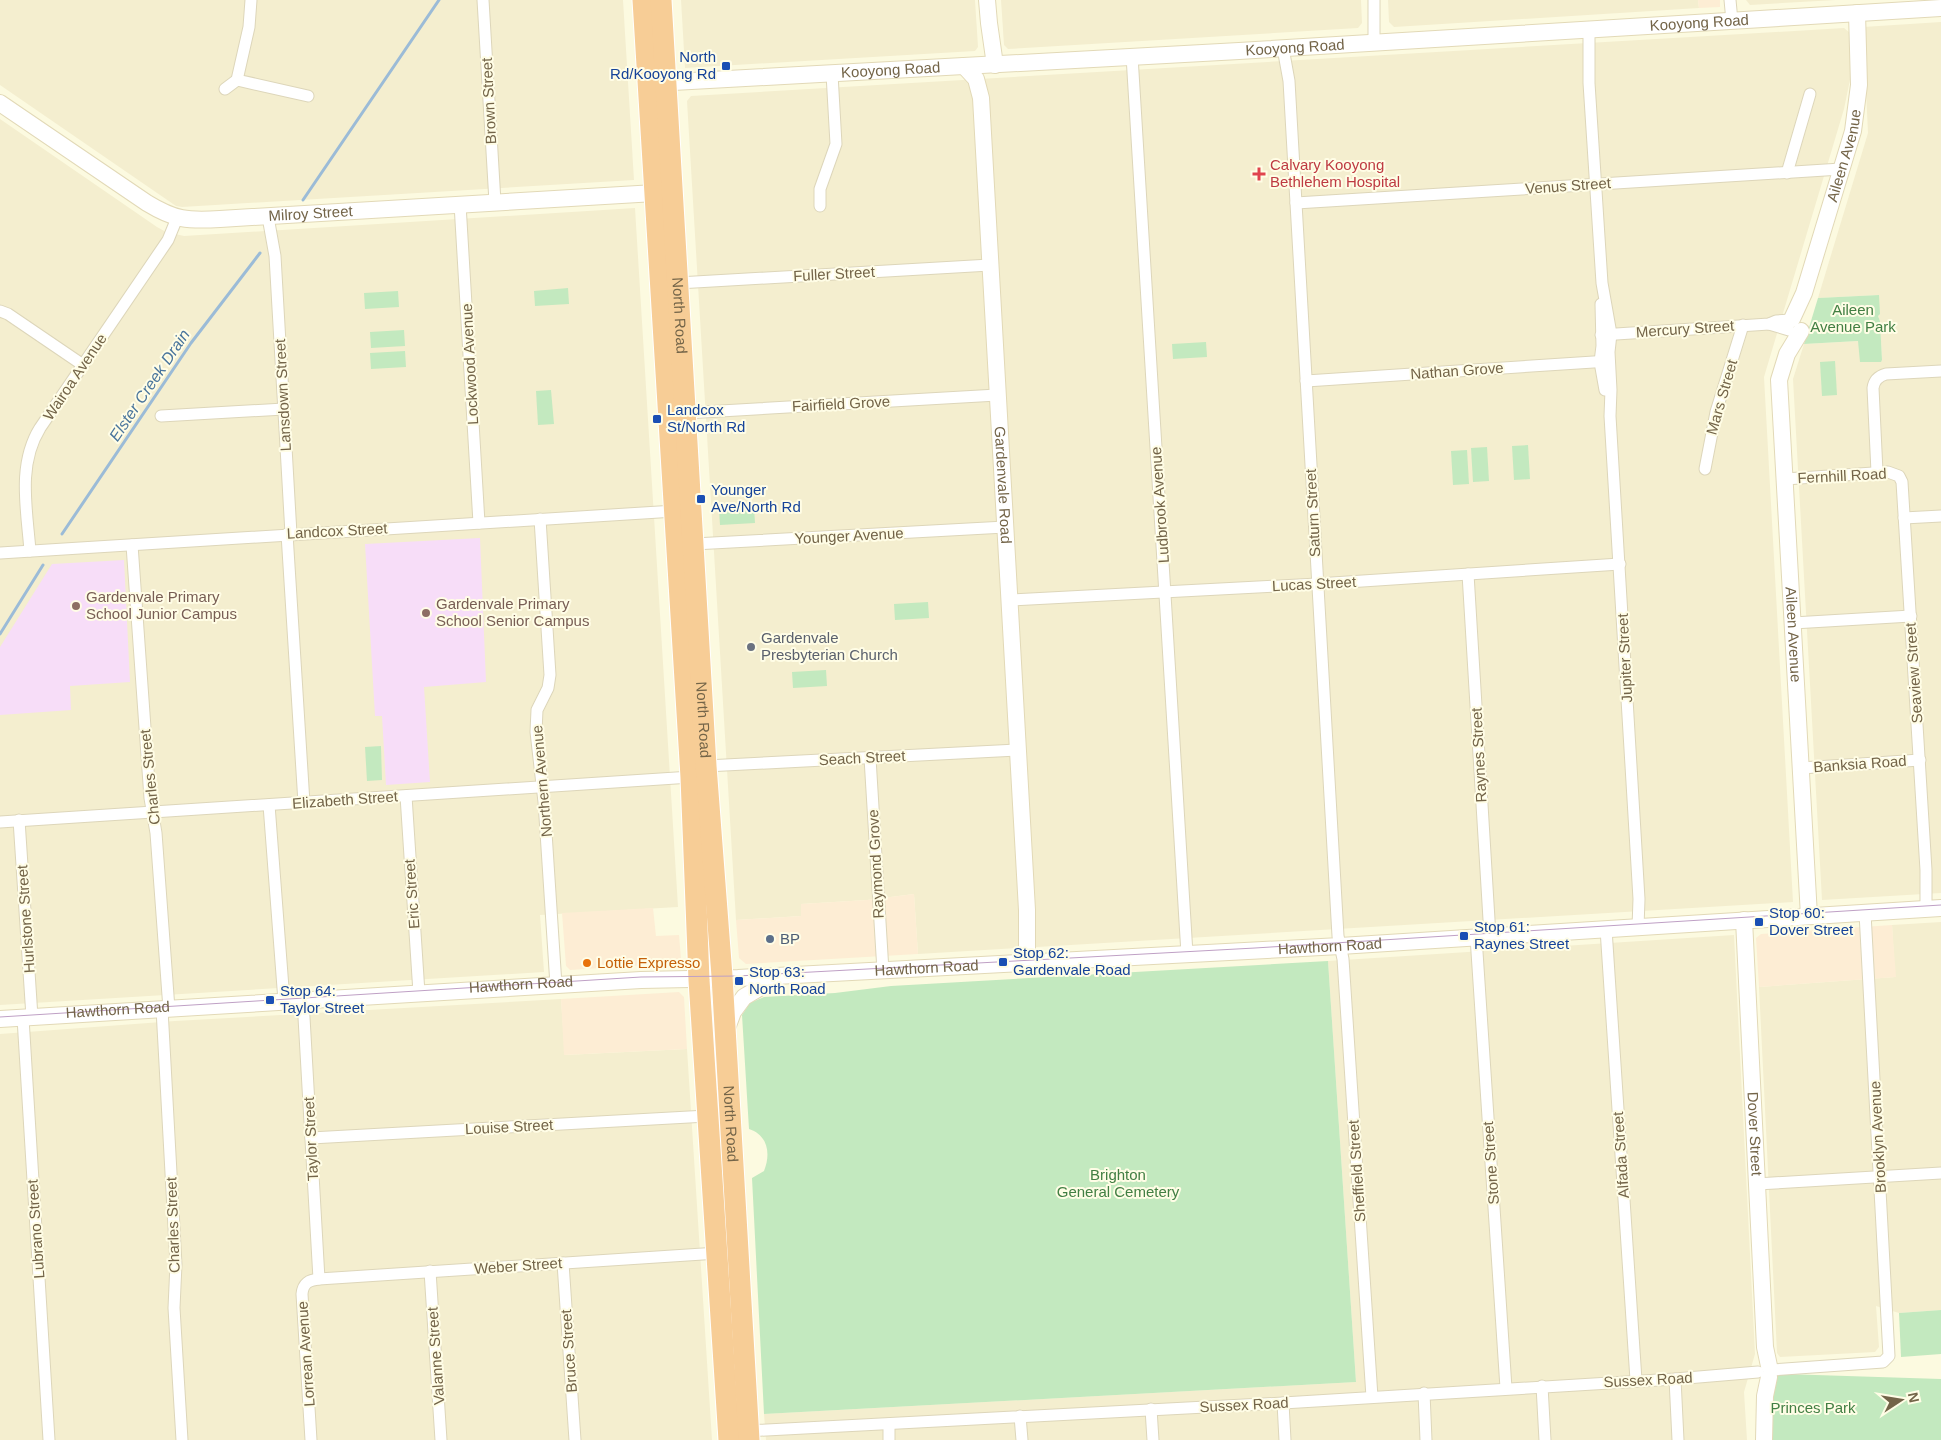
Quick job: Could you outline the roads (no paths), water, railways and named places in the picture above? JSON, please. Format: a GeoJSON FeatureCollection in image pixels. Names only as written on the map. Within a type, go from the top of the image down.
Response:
{"type":"FeatureCollection","features":[{"type":"Feature","properties":{"kind":"highway","name":"North Road"},"geometry":{"type":"LineString","coordinates":[[643,0],[657,83],[678,283],[673,349],[675,511],[698,772],[718,915],[725,1033],[739,1436]]}},
{"type":"Feature","properties":{"kind":"highway","name":"North Road"},"geometry":{"type":"LineString","coordinates":[[661,0],[655,193],[673,349],[686,413],[694,544],[698,772],[696,917],[699,978],[718,1253],[739,1436]]}},
{"type":"Feature","properties":{"kind":"highway"},"geometry":{"type":"LineString","coordinates":[[696,917],[718,915]]}},
{"type":"Feature","properties":{"kind":"street"},"geometry":{"type":"LineString","coordinates":[[225,89],[237,80],[248,28],[251,0]]}},
{"type":"Feature","properties":{"kind":"street","name":"Brown Street"},"geometry":{"type":"LineString","coordinates":[[483,0],[495,202]]}},
{"type":"Feature","properties":{"kind":"street"},"geometry":{"type":"LineString","coordinates":[[987,0],[991,65]]}},
{"type":"Feature","properties":{"kind":"street"},"geometry":{"type":"LineString","coordinates":[[1375,0],[1377,42]]}},
{"type":"Feature","properties":{"kind":"street"},"geometry":{"type":"LineString","coordinates":[[1730,0],[1735,20]]}},
{"type":"Feature","properties":{"kind":"street"},"geometry":{"type":"LineString","coordinates":[[1735,20],[1737,0]]}},
{"type":"Feature","properties":{"kind":"street","name":"Kooyong Road"},"geometry":{"type":"LineString","coordinates":[[657,83],[1585,30],[1856,13],[1936,6]]}},
{"type":"Feature","properties":{"kind":"street","name":"Aileen Avenue"},"geometry":{"type":"LineString","coordinates":[[1809,916],[1779,380],[1853,131],[1858,101],[1856,13]]}},
{"type":"Feature","properties":{"kind":"street","name":"Jupiter Street"},"geometry":{"type":"LineString","coordinates":[[1585,30],[1602,283],[1600,312],[1606,335],[1604,362],[1611,390],[1610,416],[1642,927]]}},
{"type":"Feature","properties":{"kind":"street","name":"Saturn Street"},"geometry":{"type":"LineString","coordinates":[[1286,48],[1316,584],[1340,946]]}},
{"type":"Feature","properties":{"kind":"street","name":"Ludbrook Avenue"},"geometry":{"type":"LineString","coordinates":[[1132,56],[1186,954]]}},
{"type":"Feature","properties":{"kind":"street","name":"Gardenvale Road"},"geometry":{"type":"LineString","coordinates":[[964,66],[976,79],[981,98],[1017,750],[1031,962]]}},
{"type":"Feature","properties":{"kind":"street"},"geometry":{"type":"LineString","coordinates":[[820,206],[820,189],[836,144],[832,74]]}},
{"type":"Feature","properties":{"kind":"street"},"geometry":{"type":"LineString","coordinates":[[237,80],[308,96]]}},
{"type":"Feature","properties":{"kind":"street"},"geometry":{"type":"LineString","coordinates":[[1787,173],[1810,94]]}},
{"type":"Feature","properties":{"kind":"street","name":"Milroy Street"},"geometry":{"type":"LineString","coordinates":[[0,103],[146,203],[165,214],[178,218],[201,220],[655,193]]}},
{"type":"Feature","properties":{"kind":"street","name":"Venus Street"},"geometry":{"type":"LineString","coordinates":[[1296,203],[1841,169]]}},
{"type":"Feature","properties":{"kind":"street","name":"Lockwood Avenue"},"geometry":{"type":"LineString","coordinates":[[460,204],[479,523]]}},
{"type":"Feature","properties":{"kind":"street","name":"Lansdown Street"},"geometry":{"type":"LineString","coordinates":[[273,216],[304,803]]}},
{"type":"Feature","properties":{"kind":"street","name":"Wairoa Avenue"},"geometry":{"type":"LineString","coordinates":[[30,551],[25,486],[26,462],[30,447],[40,428],[168,240],[178,218]]}},
{"type":"Feature","properties":{"kind":"street","name":"Fuller Street"},"geometry":{"type":"LineString","coordinates":[[678,283],[990,265]]}},
{"type":"Feature","properties":{"kind":"street"},"geometry":{"type":"LineString","coordinates":[[0,311],[8,314],[83,366]]}},
{"type":"Feature","properties":{"kind":"street","name":"Mercury Street"},"geometry":{"type":"LineString","coordinates":[[1606,335],[1769,324],[1794,326]]}},
{"type":"Feature","properties":{"kind":"street","name":"Mars Street"},"geometry":{"type":"LineString","coordinates":[[1705,469],[1716,412],[1743,326]]}},
{"type":"Feature","properties":{"kind":"street","name":"Nathan Grove"},"geometry":{"type":"LineString","coordinates":[[1306,380],[1604,362]]}},
{"type":"Feature","properties":{"kind":"street"},"geometry":{"type":"LineString","coordinates":[[1877,472],[1873,388],[1877,378],[1888,374],[1941,371]]}},
{"type":"Feature","properties":{"kind":"street","name":"Fairfield Grove"},"geometry":{"type":"LineString","coordinates":[[686,413],[997,395]]}},
{"type":"Feature","properties":{"kind":"street"},"geometry":{"type":"LineString","coordinates":[[160,416],[284,409]]}},
{"type":"Feature","properties":{"kind":"street","name":"Fernhill Road"},"geometry":{"type":"LineString","coordinates":[[1785,478],[1877,472],[1891,472],[1899,476]]}},
{"type":"Feature","properties":{"kind":"street","name":"Seaview Street"},"geometry":{"type":"LineString","coordinates":[[1899,476],[1903,486],[1926,870],[1933,908]]}},
{"type":"Feature","properties":{"kind":"street","name":"Landcox Street"},"geometry":{"type":"LineString","coordinates":[[0,553],[675,511]]}},
{"type":"Feature","properties":{"kind":"street"},"geometry":{"type":"LineString","coordinates":[[1904,518],[1941,516]]}},
{"type":"Feature","properties":{"kind":"street","name":"Northern Avenue"},"geometry":{"type":"LineString","coordinates":[[540,519],[550,675],[548,688],[536,716],[556,985]]}},
{"type":"Feature","properties":{"kind":"street","name":"Younger Avenue"},"geometry":{"type":"LineString","coordinates":[[694,544],[1005,527]]}},
{"type":"Feature","properties":{"kind":"street","name":"Charles Street"},"geometry":{"type":"LineString","coordinates":[[132,545],[150,798],[156,833],[166,1009],[176,1264],[174,1308],[182,1440]]}},
{"type":"Feature","properties":{"kind":"street","name":"Lucas Street"},"geometry":{"type":"LineString","coordinates":[[1009,600],[1316,584],[1620,564]]}},
{"type":"Feature","properties":{"kind":"street","name":"Raynes Street"},"geometry":{"type":"LineString","coordinates":[[1468,574],[1483,937]]}},
{"type":"Feature","properties":{"kind":"street"},"geometry":{"type":"LineString","coordinates":[[1792,623],[1911,616]]}},
{"type":"Feature","properties":{"kind":"street","name":"Seach Street"},"geometry":{"type":"LineString","coordinates":[[698,772],[870,758],[1017,750]]}},
{"type":"Feature","properties":{"kind":"street","name":"Raymond Grove"},"geometry":{"type":"LineString","coordinates":[[870,758],[883,971]]}},
{"type":"Feature","properties":{"kind":"street","name":"Banksia Road"},"geometry":{"type":"LineString","coordinates":[[1801,768],[1920,760]]}},
{"type":"Feature","properties":{"kind":"street","name":"Elizabeth Street"},"geometry":{"type":"LineString","coordinates":[[0,822],[542,787],[698,772]]}},
{"type":"Feature","properties":{"kind":"street","name":"Eric Street"},"geometry":{"type":"LineString","coordinates":[[406,796],[419,993]]}},
{"type":"Feature","properties":{"kind":"street"},"geometry":{"type":"LineString","coordinates":[[269,804],[284,1001]]}},
{"type":"Feature","properties":{"kind":"street","name":"Hurlstone Street"},"geometry":{"type":"LineString","coordinates":[[19,820],[28,1018]]}},
{"type":"Feature","properties":{"kind":"street","name":"Hawthorn Road"},"geometry":{"type":"LineString","coordinates":[[0,1020],[556,985],[883,971],[1340,946],[1933,908]]}},
{"type":"Feature","properties":{"kind":"street","name":"Brooklyn Avenue"},"geometry":{"type":"LineString","coordinates":[[1865,912],[1890,1348],[1887,1360]]}},
{"type":"Feature","properties":{"kind":"street","name":"Dover Street"},"geometry":{"type":"LineString","coordinates":[[1744,920],[1765,1347],[1766,1396],[1764,1440]]}},
{"type":"Feature","properties":{"kind":"street","name":"Alfada Street"},"geometry":{"type":"LineString","coordinates":[[1606,929],[1636,1380]]}},
{"type":"Feature","properties":{"kind":"street","name":"Stone Street"},"geometry":{"type":"LineString","coordinates":[[1483,937],[1506,1388]]}},
{"type":"Feature","properties":{"kind":"street","name":"Sheffield Street"},"geometry":{"type":"LineString","coordinates":[[1340,946],[1372,1397]]}},
{"type":"Feature","properties":{"kind":"street"},"geometry":{"type":"LineString","coordinates":[[725,1033],[733,1012],[744,997],[780,976]]}},
{"type":"Feature","properties":{"kind":"street","name":"Taylor Street"},"geometry":{"type":"LineString","coordinates":[[303,1000],[318,1278]]}},
{"type":"Feature","properties":{"kind":"street","name":"Lubrano Street"},"geometry":{"type":"LineString","coordinates":[[28,1018],[49,1440]]}},
{"type":"Feature","properties":{"kind":"street","name":"Louise Street"},"geometry":{"type":"LineString","coordinates":[[311,1138],[708,1116]]}},
{"type":"Feature","properties":{"kind":"street"},"geometry":{"type":"LineString","coordinates":[[1757,1184],[1941,1173]]}},
{"type":"Feature","properties":{"kind":"street","name":"Weber Street"},"geometry":{"type":"LineString","coordinates":[[318,1278],[718,1253]]}},
{"type":"Feature","properties":{"kind":"street","name":"Bruce Street"},"geometry":{"type":"LineString","coordinates":[[563,1263],[575,1440]]}},
{"type":"Feature","properties":{"kind":"street","name":"Valanne Street"},"geometry":{"type":"LineString","coordinates":[[430,1271],[441,1440]]}},
{"type":"Feature","properties":{"kind":"street","name":"Lorrean Avenue"},"geometry":{"type":"LineString","coordinates":[[311,1440],[302,1288],[308,1282],[318,1278]]}},
{"type":"Feature","properties":{"kind":"street","name":"Sussex Road"},"geometry":{"type":"LineString","coordinates":[[739,1436],[888,1424],[1283,1403],[1675,1379],[1887,1360]]}},
{"type":"Feature","properties":{"kind":"street"},"geometry":{"type":"LineString","coordinates":[[1675,1379],[1678,1440]]}},
{"type":"Feature","properties":{"kind":"street"},"geometry":{"type":"LineString","coordinates":[[1542,1386],[1546,1440]]}},
{"type":"Feature","properties":{"kind":"street"},"geometry":{"type":"LineString","coordinates":[[1424,1393],[1426,1440]]}},
{"type":"Feature","properties":{"kind":"street"},"geometry":{"type":"LineString","coordinates":[[1283,1403],[1285,1440]]}},
{"type":"Feature","properties":{"kind":"street"},"geometry":{"type":"LineString","coordinates":[[1151,1409],[1153,1440]]}},
{"type":"Feature","properties":{"kind":"street"},"geometry":{"type":"LineString","coordinates":[[1020,1416],[1022,1440]]}},
{"type":"Feature","properties":{"kind":"street"},"geometry":{"type":"LineString","coordinates":[[888,1424],[889,1440]]}},
{"type":"Feature","properties":{"kind":"waterway","name":"Elster Creek Drain"},"geometry":{"type":"LineString","coordinates":[[303,200],[439,0]]}},
{"type":"Feature","properties":{"kind":"waterway","name":"Elster Creek Drain"},"geometry":{"type":"LineString","coordinates":[[62,534],[191,343],[260,253]]}},
{"type":"Feature","properties":{"kind":"waterway","name":"Elster Creek Drain"},"geometry":{"type":"LineString","coordinates":[[0,634],[43,565]]}},
{"type":"Feature","properties":{"kind":"tram line"},"geometry":{"type":"LineString","coordinates":[[0,1017],[641,977],[738,976],[1255,948],[1941,905]]}},
{"type":"Feature","properties":{"kind":"place","name":"North Rd/Kooyong Rd"},"geometry":{"type":"Point","coordinates":[726,66]}},
{"type":"Feature","properties":{"kind":"place","name":"Calvary Kooyong Bethlehem Hospital"},"geometry":{"type":"Point","coordinates":[1259,174]}},
{"type":"Feature","properties":{"kind":"place","name":"Landcox St/North Rd"},"geometry":{"type":"Point","coordinates":[657,419]}},
{"type":"Feature","properties":{"kind":"place","name":"Younger Ave/North Rd"},"geometry":{"type":"Point","coordinates":[701,499]}},
{"type":"Feature","properties":{"kind":"place","name":"Gardenvale Primary School Junior Campus"},"geometry":{"type":"Point","coordinates":[76,606]}},
{"type":"Feature","properties":{"kind":"place","name":"Gardenvale Primary School Senior Campus"},"geometry":{"type":"Point","coordinates":[426,613]}},
{"type":"Feature","properties":{"kind":"place","name":"Gardenvale Presbyterian Church"},"geometry":{"type":"Point","coordinates":[751,647]}},
{"type":"Feature","properties":{"kind":"place","name":"Stop 60: Dover Street"},"geometry":{"type":"Point","coordinates":[1759,922]}},
{"type":"Feature","properties":{"kind":"place","name":"Stop 61: Raynes Street"},"geometry":{"type":"Point","coordinates":[1464,936]}},
{"type":"Feature","properties":{"kind":"place","name":"BP"},"geometry":{"type":"Point","coordinates":[770,939]}},
{"type":"Feature","properties":{"kind":"place","name":"Stop 62: Gardenvale Road"},"geometry":{"type":"Point","coordinates":[1003,962]}},
{"type":"Feature","properties":{"kind":"place","name":"Lottie Expresso"},"geometry":{"type":"Point","coordinates":[587,963]}},
{"type":"Feature","properties":{"kind":"place","name":"Stop 63: North Road"},"geometry":{"type":"Point","coordinates":[739,981]}},
{"type":"Feature","properties":{"kind":"place","name":"Stop 64: Taylor Street"},"geometry":{"type":"Point","coordinates":[270,1000]}},
{"type":"Feature","properties":{"kind":"park label","name":"Aileen Avenue Park"},"geometry":{"type":"Point","coordinates":[1853,318]}},
{"type":"Feature","properties":{"kind":"park label","name":"Brighton General Cemetery"},"geometry":{"type":"Point","coordinates":[1118,1184]}},
{"type":"Feature","properties":{"kind":"park label","name":"Princes Park"},"geometry":{"type":"Point","coordinates":[1813,1408]}}]}
